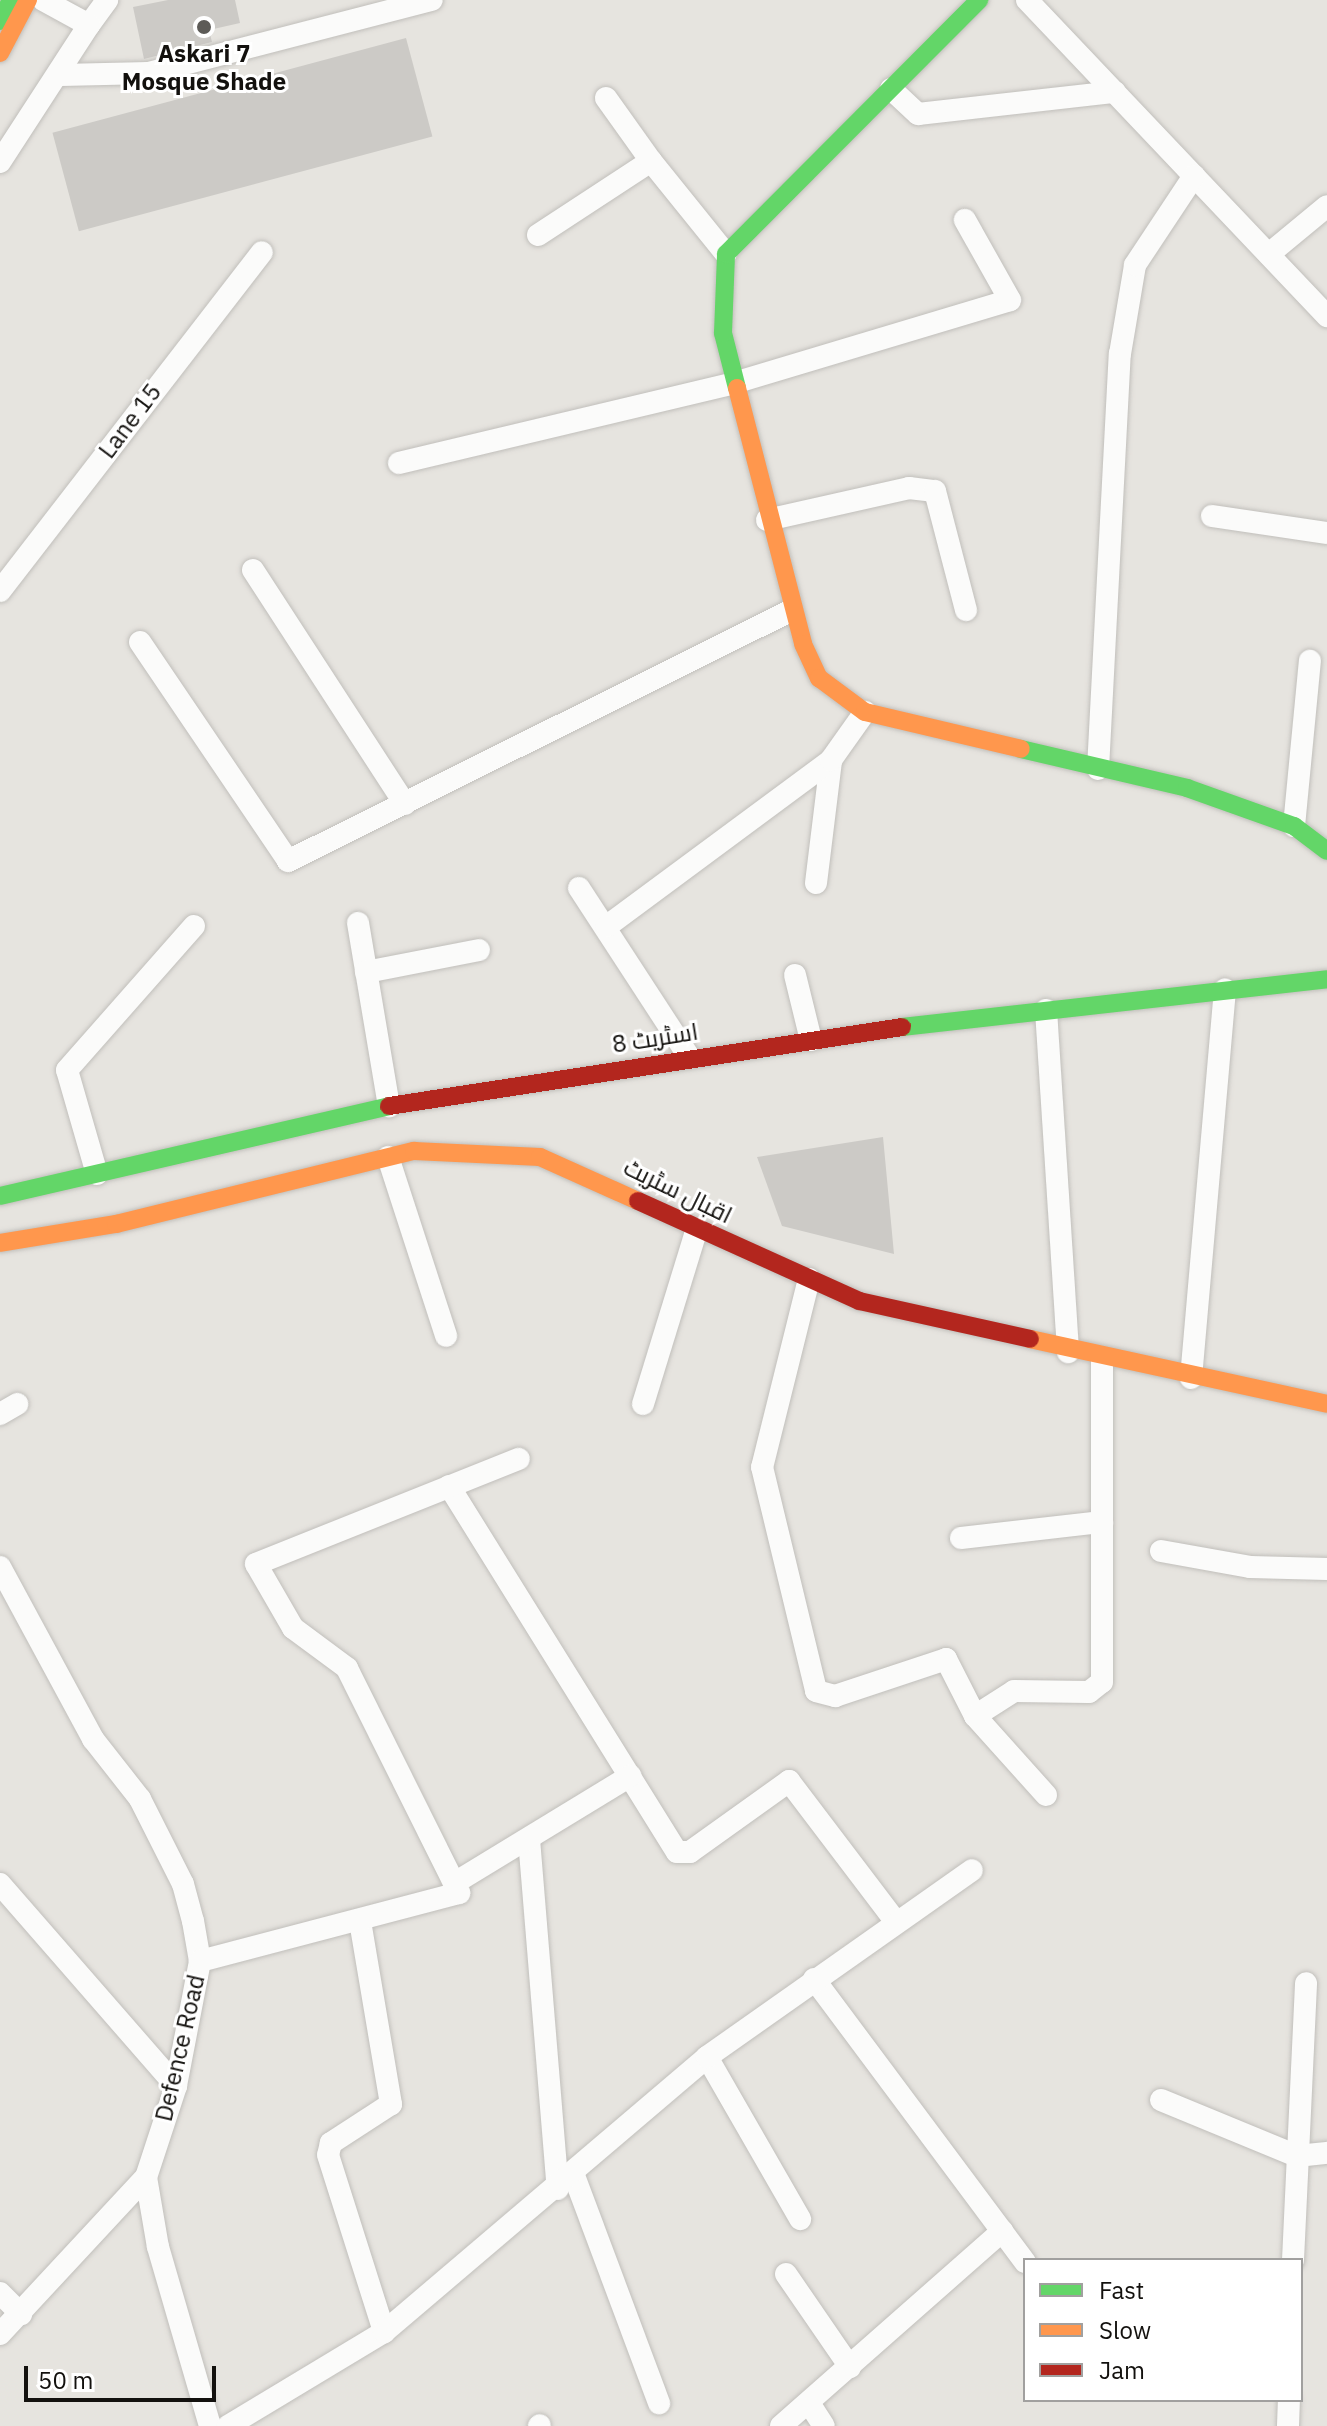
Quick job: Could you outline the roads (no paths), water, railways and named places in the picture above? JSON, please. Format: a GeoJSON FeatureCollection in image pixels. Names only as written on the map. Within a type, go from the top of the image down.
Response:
{"type":"FeatureCollection","features":[{"type":"Feature","properties":{"kind":"street"},"geometry":{"type":"LineString","coordinates":[[0,21],[11,0]]}},
{"type":"Feature","properties":{"kind":"street"},"geometry":{"type":"LineString","coordinates":[[0,53],[28,0]]}},
{"type":"Feature","properties":{"kind":"street"},"geometry":{"type":"LineString","coordinates":[[43,0],[89,25]]}},
{"type":"Feature","properties":{"kind":"street"},"geometry":{"type":"LineString","coordinates":[[0,162],[61,75],[107,0]]}},
{"type":"Feature","properties":{"kind":"street"},"geometry":{"type":"LineString","coordinates":[[61,75],[149,73],[432,0]]}},
{"type":"Feature","properties":{"kind":"street"},"geometry":{"type":"LineString","coordinates":[[726,254],[979,0]]}},
{"type":"Feature","properties":{"kind":"street"},"geometry":{"type":"LineString","coordinates":[[1027,0],[1327,316]]}},
{"type":"Feature","properties":{"kind":"street"},"geometry":{"type":"LineString","coordinates":[[891,89],[918,114],[1115,92]]}},
{"type":"Feature","properties":{"kind":"street"},"geometry":{"type":"LineString","coordinates":[[606,98],[651,161],[726,254],[723,333],[767,520],[792,610],[819,678],[865,712],[1187,788],[1294,826],[1327,851]]}},
{"type":"Feature","properties":{"kind":"street"},"geometry":{"type":"LineString","coordinates":[[538,235],[651,161]]}},
{"type":"Feature","properties":{"kind":"street"},"geometry":{"type":"LineString","coordinates":[[1098,769],[1122,339],[1135,265],[1194,176]]}},
{"type":"Feature","properties":{"kind":"street"},"geometry":{"type":"LineString","coordinates":[[1269,254],[1327,206]]}},
{"type":"Feature","properties":{"kind":"street"},"geometry":{"type":"LineString","coordinates":[[399,463],[734,383],[1010,300],[965,220]]}},
{"type":"Feature","properties":{"kind":"street","name":"Lane 15"},"geometry":{"type":"LineString","coordinates":[[0,591],[262,252]]}},
{"type":"Feature","properties":{"kind":"street"},"geometry":{"type":"LineString","coordinates":[[767,520],[909,488],[935,491],[966,610]]}},
{"type":"Feature","properties":{"kind":"street"},"geometry":{"type":"LineString","coordinates":[[1212,516],[1327,533]]}},
{"type":"Feature","properties":{"kind":"street"},"geometry":{"type":"LineString","coordinates":[[253,570],[405,804]]}},
{"type":"Feature","properties":{"kind":"street"},"geometry":{"type":"LineString","coordinates":[[140,642],[288,861],[792,610]]}},
{"type":"Feature","properties":{"kind":"street"},"geometry":{"type":"LineString","coordinates":[[1294,826],[1310,661]]}},
{"type":"Feature","properties":{"kind":"street"},"geometry":{"type":"LineString","coordinates":[[607,926],[831,760],[865,712]]}},
{"type":"Feature","properties":{"kind":"street"},"geometry":{"type":"LineString","coordinates":[[816,883],[831,760]]}},
{"type":"Feature","properties":{"kind":"street"},"geometry":{"type":"LineString","coordinates":[[579,888],[607,926],[689,1057]]}},
{"type":"Feature","properties":{"kind":"street"},"geometry":{"type":"LineString","coordinates":[[358,923],[389,1106]]}},
{"type":"Feature","properties":{"kind":"street"},"geometry":{"type":"LineString","coordinates":[[97,1174],[67,1070],[194,926]]}},
{"type":"Feature","properties":{"kind":"street"},"geometry":{"type":"LineString","coordinates":[[366,972],[479,950]]}},
{"type":"Feature","properties":{"kind":"street"},"geometry":{"type":"LineString","coordinates":[[795,975],[811,1040]]}},
{"type":"Feature","properties":{"kind":"street","name":"اسٹریٹ 8"},"geometry":{"type":"LineString","coordinates":[[0,1196],[389,1106],[811,1040],[1327,979]]}},
{"type":"Feature","properties":{"kind":"street"},"geometry":{"type":"LineString","coordinates":[[1191,1378],[1225,989]]}},
{"type":"Feature","properties":{"kind":"street"},"geometry":{"type":"LineString","coordinates":[[1046,1010],[1068,1352]]}},
{"type":"Feature","properties":{"kind":"street","name":"اقبال سٹریٹ"},"geometry":{"type":"LineString","coordinates":[[0,1243],[116,1224],[414,1151],[540,1157],[591,1174],[697,1229],[859,1301],[1068,1352],[1327,1404]]}},
{"type":"Feature","properties":{"kind":"street"},"geometry":{"type":"LineString","coordinates":[[388,1157],[446,1336]]}},
{"type":"Feature","properties":{"kind":"street"},"geometry":{"type":"LineString","coordinates":[[643,1404],[697,1229]]}},
{"type":"Feature","properties":{"kind":"street"},"geometry":{"type":"LineString","coordinates":[[809,1279],[762,1467],[816,1691],[835,1696],[946,1659],[975,1716],[1046,1795]]}},
{"type":"Feature","properties":{"kind":"street"},"geometry":{"type":"LineString","coordinates":[[975,1716],[1014,1691],[1089,1692],[1102,1682],[1102,1359]]}},
{"type":"Feature","properties":{"kind":"street"},"geometry":{"type":"LineString","coordinates":[[200,1961],[448,1899],[459,1893],[458,1881],[347,1668],[293,1628],[256,1564],[519,1459]]}},
{"type":"Feature","properties":{"kind":"street"},"geometry":{"type":"LineString","coordinates":[[449,1486],[682,1855],[779,1782],[798,1786],[896,1922]]}},
{"type":"Feature","properties":{"kind":"street"},"geometry":{"type":"LineString","coordinates":[[961,1538],[1102,1522]]}},
{"type":"Feature","properties":{"kind":"street"},"geometry":{"type":"LineString","coordinates":[[1161,1551],[1250,1567],[1327,1569]]}},
{"type":"Feature","properties":{"kind":"street","name":"Defence Road"},"geometry":{"type":"LineString","coordinates":[[0,1567],[93,1739],[140,1799],[183,1884],[200,1961],[176,2086],[146,2177],[158,2247],[203,2422]]}},
{"type":"Feature","properties":{"kind":"street"},"geometry":{"type":"LineString","coordinates":[[458,1881],[630,1776]]}},
{"type":"Feature","properties":{"kind":"street"},"geometry":{"type":"LineString","coordinates":[[529,1839],[565,2181],[659,2403]]}},
{"type":"Feature","properties":{"kind":"street"},"geometry":{"type":"LineString","coordinates":[[228,2426],[384,2332],[707,2057],[972,1870]]}},
{"type":"Feature","properties":{"kind":"street"},"geometry":{"type":"LineString","coordinates":[[0,1884],[176,2086]]}},
{"type":"Feature","properties":{"kind":"street"},"geometry":{"type":"LineString","coordinates":[[360,1921],[391,2104],[331,2143],[328,2155],[384,2332]]}},
{"type":"Feature","properties":{"kind":"street"},"geometry":{"type":"LineString","coordinates":[[814,1979],[1023,2259]]}},
{"type":"Feature","properties":{"kind":"street"},"geometry":{"type":"LineString","coordinates":[[1293,2258],[1306,1983]]}},
{"type":"Feature","properties":{"kind":"street"},"geometry":{"type":"LineString","coordinates":[[707,2057],[800,2219]]}},
{"type":"Feature","properties":{"kind":"street"},"geometry":{"type":"LineString","coordinates":[[1161,2100],[1297,2156],[1327,2153]]}},
{"type":"Feature","properties":{"kind":"street"},"geometry":{"type":"LineString","coordinates":[[0,2334],[146,2177]]}},
{"type":"Feature","properties":{"kind":"street"},"geometry":{"type":"LineString","coordinates":[[781,2426],[1002,2231]]}},
{"type":"Feature","properties":{"kind":"street"},"geometry":{"type":"LineString","coordinates":[[786,2274],[850,2367]]}},
{"type":"Feature","properties":{"kind":"street"},"geometry":{"type":"LineString","coordinates":[[0,2293],[21,2314]]}},
{"type":"Feature","properties":{"kind":"street"},"geometry":{"type":"LineString","coordinates":[[1288,2426],[1289,2402]]}},
{"type":"Feature","properties":{"kind":"street"},"geometry":{"type":"LineString","coordinates":[[809,2403],[824,2426]]}},
{"type":"Feature","properties":{"kind":"place","name":"Askari 7 Mosque Shade"},"geometry":{"type":"Point","coordinates":[204,27]}}]}
